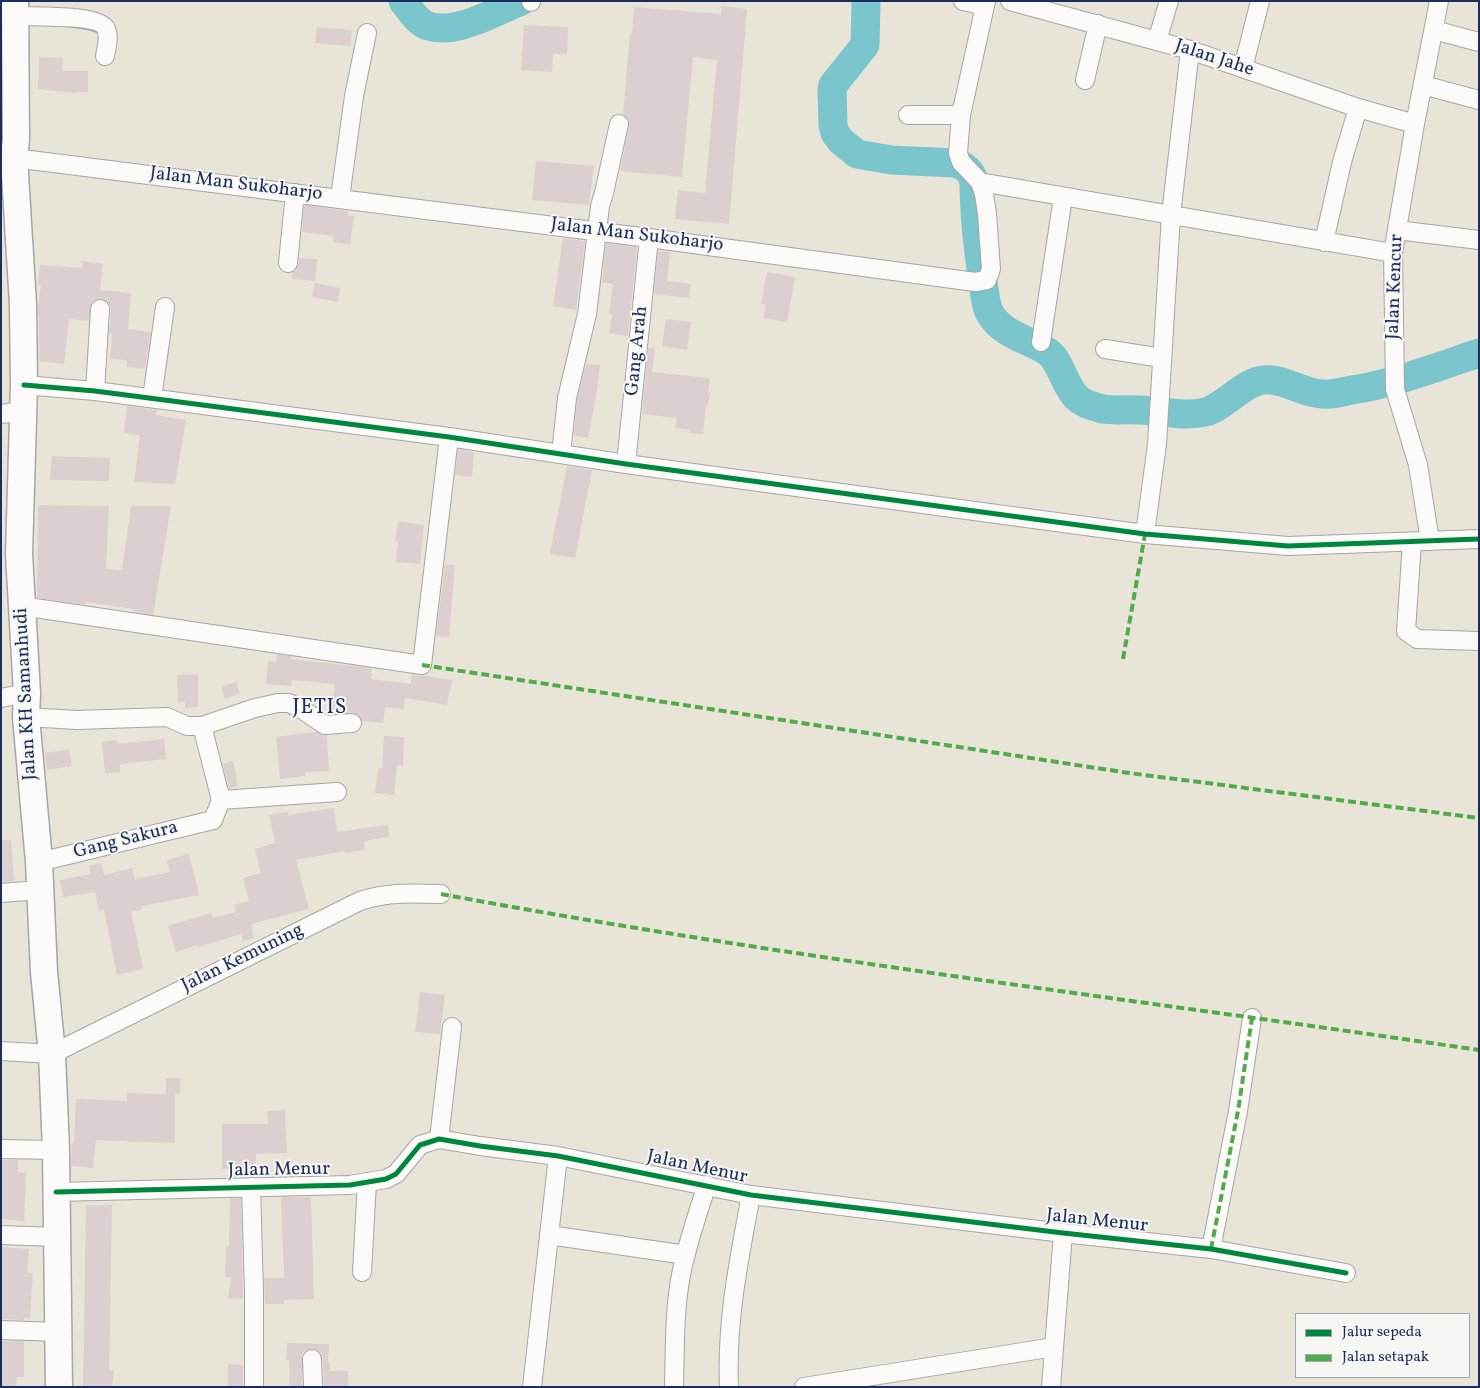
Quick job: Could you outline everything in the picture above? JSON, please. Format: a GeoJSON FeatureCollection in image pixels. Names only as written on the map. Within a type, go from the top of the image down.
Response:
{"type":"FeatureCollection","features":[{"type":"Feature","properties":{"kind":"main road","name":"Jalan KH Samanhudi"},"geometry":{"type":"LineString","coordinates":[[15,9],[10,144],[23,304],[24,385],[12,412],[10,556],[21,606],[26,705],[39,862],[44,972],[52,1054],[56,1150],[59,1387]]}},
{"type":"Feature","properties":{"kind":"street"},"geometry":{"type":"LineString","coordinates":[[963,1],[985,8]]}},
{"type":"Feature","properties":{"kind":"street","name":"Jalan Jahe"},"geometry":{"type":"LineString","coordinates":[[1010,1],[1190,50],[1358,108],[1415,124]]}},
{"type":"Feature","properties":{"kind":"street"},"geometry":{"type":"LineString","coordinates":[[1157,41],[1169,1]]}},
{"type":"Feature","properties":{"kind":"street"},"geometry":{"type":"LineString","coordinates":[[1243,68],[1260,1]]}},
{"type":"Feature","properties":{"kind":"street","name":"Jalan Kencur"},"geometry":{"type":"LineString","coordinates":[[1430,542],[1418,465],[1396,396],[1393,254],[1415,124],[1440,1]]}},
{"type":"Feature","properties":{"kind":"street","name":"Jalan Man Sukoharjo"},"geometry":{"type":"LineString","coordinates":[[10,144],[295,193],[981,281],[991,269],[987,214],[980,182],[959,158],[958,148],[961,115],[985,8]]}},
{"type":"Feature","properties":{"kind":"street"},"geometry":{"type":"LineString","coordinates":[[15,9],[83,18],[103,24],[108,34],[106,56]]}},
{"type":"Feature","properties":{"kind":"street"},"geometry":{"type":"LineString","coordinates":[[1085,80],[1098,24]]}},
{"type":"Feature","properties":{"kind":"street"},"geometry":{"type":"LineString","coordinates":[[1434,30],[1479,42]]}},
{"type":"Feature","properties":{"kind":"street"},"geometry":{"type":"LineString","coordinates":[[340,198],[354,96],[367,33]]}},
{"type":"Feature","properties":{"kind":"street"},"geometry":{"type":"LineString","coordinates":[[1145,534],[1157,444],[1172,215],[1190,50]]}},
{"type":"Feature","properties":{"kind":"street"},"geometry":{"type":"LineString","coordinates":[[1423,85],[1479,100]]}},
{"type":"Feature","properties":{"kind":"street"},"geometry":{"type":"LineString","coordinates":[[1324,242],[1342,162],[1358,108]]}},
{"type":"Feature","properties":{"kind":"street"},"geometry":{"type":"LineString","coordinates":[[908,116],[961,115]]}},
{"type":"Feature","properties":{"kind":"street"},"geometry":{"type":"LineString","coordinates":[[560,454],[567,398],[587,314],[600,206],[619,124]]}},
{"type":"Feature","properties":{"kind":"street"},"geometry":{"type":"LineString","coordinates":[[980,182],[1393,254]]}},
{"type":"Feature","properties":{"kind":"street"},"geometry":{"type":"LineString","coordinates":[[288,263],[295,193]]}},
{"type":"Feature","properties":{"kind":"street"},"geometry":{"type":"LineString","coordinates":[[1041,342],[1063,197]]}},
{"type":"Feature","properties":{"kind":"street"},"geometry":{"type":"LineString","coordinates":[[1397,230],[1479,240]]}},
{"type":"Feature","properties":{"kind":"street","name":"Gang Arah"},"geometry":{"type":"LineString","coordinates":[[626,464],[649,238]]}},
{"type":"Feature","properties":{"kind":"street"},"geometry":{"type":"LineString","coordinates":[[152,398],[165,307]]}},
{"type":"Feature","properties":{"kind":"street"},"geometry":{"type":"LineString","coordinates":[[95,390],[100,309]]}},
{"type":"Feature","properties":{"kind":"street"},"geometry":{"type":"LineString","coordinates":[[1105,349],[1162,358]]}},
{"type":"Feature","properties":{"kind":"street"},"geometry":{"type":"LineString","coordinates":[[24,385],[95,390],[1145,534],[1288,546],[1479,540]]}},
{"type":"Feature","properties":{"kind":"street"},"geometry":{"type":"LineString","coordinates":[[21,606],[422,665],[449,438]]}},
{"type":"Feature","properties":{"kind":"street"},"geometry":{"type":"LineString","coordinates":[[1412,542],[1406,631],[1417,639],[1479,641]]}},
{"type":"Feature","properties":{"kind":"street"},"geometry":{"type":"LineString","coordinates":[[1,698],[77,720],[167,717],[187,726],[202,726],[255,708],[288,703],[303,710],[325,725],[352,723]]}},
{"type":"Feature","properties":{"kind":"street"},"geometry":{"type":"LineString","coordinates":[[202,726],[221,800],[337,792]]}},
{"type":"Feature","properties":{"kind":"street","name":"Gang Sakura"},"geometry":{"type":"LineString","coordinates":[[39,862],[212,820],[221,800]]}},
{"type":"Feature","properties":{"kind":"street"},"geometry":{"type":"LineString","coordinates":[[1,893],[40,890]]}},
{"type":"Feature","properties":{"kind":"street","name":"Jalan Kemuning"},"geometry":{"type":"LineString","coordinates":[[52,1054],[360,901],[371,897],[405,893],[441,894]]}},
{"type":"Feature","properties":{"kind":"street"},"geometry":{"type":"LineString","coordinates":[[1210,1249],[1238,1111],[1252,1018]]}},
{"type":"Feature","properties":{"kind":"street"},"geometry":{"type":"LineString","coordinates":[[439,1138],[452,1027]]}},
{"type":"Feature","properties":{"kind":"street"},"geometry":{"type":"LineString","coordinates":[[1,1051],[52,1054]]}},
{"type":"Feature","properties":{"kind":"street","name":"Jalan Menur"},"geometry":{"type":"LineString","coordinates":[[56,1192],[350,1185],[386,1179],[396,1174],[420,1145],[439,1138],[480,1146],[558,1156],[751,1195],[1210,1249],[1346,1273]]}},
{"type":"Feature","properties":{"kind":"street"},"geometry":{"type":"LineString","coordinates":[[1,1149],[56,1150]]}},
{"type":"Feature","properties":{"kind":"street"},"geometry":{"type":"LineString","coordinates":[[532,1387],[558,1156]]}},
{"type":"Feature","properties":{"kind":"street"},"geometry":{"type":"LineString","coordinates":[[362,1272],[366,1182]]}},
{"type":"Feature","properties":{"kind":"street"},"geometry":{"type":"LineString","coordinates":[[674,1387],[678,1295],[691,1232],[708,1185]]}},
{"type":"Feature","properties":{"kind":"street"},"geometry":{"type":"LineString","coordinates":[[251,1187],[254,1387]]}},
{"type":"Feature","properties":{"kind":"street"},"geometry":{"type":"LineString","coordinates":[[729,1387],[729,1346],[734,1290],[751,1195]]}},
{"type":"Feature","properties":{"kind":"street","name":"Jalan Menur"},"geometry":{"type":"LineString","coordinates":[[1051,1387],[1063,1233]]}},
{"type":"Feature","properties":{"kind":"street"},"geometry":{"type":"LineString","coordinates":[[1,1235],[56,1237]]}},
{"type":"Feature","properties":{"kind":"street"},"geometry":{"type":"LineString","coordinates":[[549,1235],[686,1254]]}},
{"type":"Feature","properties":{"kind":"street"},"geometry":{"type":"LineString","coordinates":[[1,1330],[59,1332]]}},
{"type":"Feature","properties":{"kind":"street"},"geometry":{"type":"LineString","coordinates":[[804,1387],[900,1379],[1054,1347]]}},
{"type":"Feature","properties":{"kind":"street"},"geometry":{"type":"LineString","coordinates":[[312,1359],[314,1387]]}},
{"type":"Feature","properties":{"kind":"building"},"geometry":{"type":"Polygon","coordinates":[[[721,6],[747,9],[729,224],[675,219],[678,190],[705,193],[717,60],[693,57],[682,177],[620,171],[629,126],[629,120],[623,114],[634,7],[721,14],[721,6]]]}},
{"type":"Feature","properties":{"kind":"building"},"geometry":{"type":"Polygon","coordinates":[[[524,25],[568,27],[567,54],[553,54],[552,72],[521,70],[524,25]]]}},
{"type":"Feature","properties":{"kind":"building"},"geometry":{"type":"Polygon","coordinates":[[[317,27],[352,30],[351,46],[315,43],[317,27]]]}},
{"type":"Feature","properties":{"kind":"building"},"geometry":{"type":"Polygon","coordinates":[[[39,57],[63,58],[62,71],[88,71],[88,92],[75,93],[38,89],[39,57]]]}},
{"type":"Feature","properties":{"kind":"building"},"geometry":{"type":"Polygon","coordinates":[[[536,161],[594,166],[589,205],[532,200],[536,161]]]}},
{"type":"Feature","properties":{"kind":"building"},"geometry":{"type":"Polygon","coordinates":[[[304,205],[348,211],[348,215],[354,216],[350,244],[333,242],[334,236],[302,232],[304,205]]]}},
{"type":"Feature","properties":{"kind":"building"},"geometry":{"type":"Polygon","coordinates":[[[563,238],[585,241],[576,310],[553,306],[563,238]]]}},
{"type":"Feature","properties":{"kind":"building"},"geometry":{"type":"Polygon","coordinates":[[[606,243],[637,247],[628,336],[609,333],[612,315],[609,314],[613,284],[602,282],[606,243]]]}},
{"type":"Feature","properties":{"kind":"building"},"geometry":{"type":"Polygon","coordinates":[[[658,251],[670,252],[667,281],[691,284],[689,298],[654,294],[658,251]]]}},
{"type":"Feature","properties":{"kind":"building"},"geometry":{"type":"Polygon","coordinates":[[[299,258],[317,259],[315,281],[292,279],[293,272],[297,269],[299,258]]]}},
{"type":"Feature","properties":{"kind":"building"},"geometry":{"type":"Polygon","coordinates":[[[82,261],[103,264],[100,290],[131,293],[128,329],[151,332],[145,369],[127,367],[127,360],[110,359],[112,334],[109,333],[111,309],[109,304],[101,298],[91,304],[89,321],[69,319],[64,364],[39,361],[38,309],[41,285],[38,285],[40,265],[82,268],[82,261]]]}},
{"type":"Feature","properties":{"kind":"building"},"geometry":{"type":"Polygon","coordinates":[[[767,272],[795,277],[787,322],[763,318],[766,305],[761,304],[767,272]]]}},
{"type":"Feature","properties":{"kind":"building"},"geometry":{"type":"Polygon","coordinates":[[[315,283],[340,288],[338,302],[312,297],[315,283]]]}},
{"type":"Feature","properties":{"kind":"building"},"geometry":{"type":"Polygon","coordinates":[[[666,319],[691,322],[687,350],[662,346],[666,319]]]}},
{"type":"Feature","properties":{"kind":"building"},"geometry":{"type":"Polygon","coordinates":[[[648,348],[655,349],[652,372],[710,378],[708,393],[710,393],[708,406],[706,406],[703,434],[689,433],[690,430],[675,428],[677,418],[642,414],[648,348]]]}},
{"type":"Feature","properties":{"kind":"building"},"geometry":{"type":"Polygon","coordinates":[[[586,364],[600,365],[588,438],[574,435],[577,400],[586,364]]]}},
{"type":"Feature","properties":{"kind":"building"},"geometry":{"type":"Polygon","coordinates":[[[127,406],[157,410],[156,415],[186,420],[175,484],[134,482],[140,435],[124,433],[127,406]]]}},
{"type":"Feature","properties":{"kind":"building"},"geometry":{"type":"Polygon","coordinates":[[[458,449],[474,452],[472,477],[455,475],[458,449]]]}},
{"type":"Feature","properties":{"kind":"building"},"geometry":{"type":"Polygon","coordinates":[[[52,456],[110,458],[109,481],[50,480],[52,456]]]}},
{"type":"Feature","properties":{"kind":"building"},"geometry":{"type":"Polygon","coordinates":[[[567,466],[592,470],[575,558],[550,554],[567,466]]]}},
{"type":"Feature","properties":{"kind":"building"},"geometry":{"type":"Polygon","coordinates":[[[38,505],[109,506],[106,569],[122,570],[131,506],[171,506],[153,615],[133,612],[133,609],[86,602],[86,604],[80,604],[37,598],[38,505]]]}},
{"type":"Feature","properties":{"kind":"building"},"geometry":{"type":"Polygon","coordinates":[[[398,521],[424,525],[420,564],[396,562],[398,542],[395,541],[398,521]]]}},
{"type":"Feature","properties":{"kind":"building"},"geometry":{"type":"Polygon","coordinates":[[[445,565],[455,565],[449,637],[436,636],[445,565]]]}},
{"type":"Feature","properties":{"kind":"building"},"geometry":{"type":"Polygon","coordinates":[[[277,654],[291,656],[291,659],[372,668],[371,679],[411,684],[412,674],[452,680],[447,705],[405,698],[404,709],[385,707],[383,723],[362,721],[357,714],[352,712],[331,714],[335,684],[292,680],[291,686],[266,684],[268,661],[276,662],[277,654]]]}},
{"type":"Feature","properties":{"kind":"building"},"geometry":{"type":"Polygon","coordinates":[[[198,674],[198,707],[185,708],[185,702],[178,702],[177,675],[198,674]]]}},
{"type":"Feature","properties":{"kind":"building"},"geometry":{"type":"Polygon","coordinates":[[[236,682],[240,694],[225,699],[221,687],[236,682]]]}},
{"type":"Feature","properties":{"kind":"building"},"geometry":{"type":"Polygon","coordinates":[[[317,732],[327,735],[329,771],[305,772],[305,776],[280,779],[276,737],[317,732]]]}},
{"type":"Feature","properties":{"kind":"building"},"geometry":{"type":"Polygon","coordinates":[[[384,736],[404,737],[403,766],[397,765],[394,795],[375,793],[378,768],[382,768],[384,736]]]}},
{"type":"Feature","properties":{"kind":"building"},"geometry":{"type":"Polygon","coordinates":[[[164,739],[166,759],[120,764],[120,772],[105,773],[102,742],[117,740],[118,744],[164,739]]]}},
{"type":"Feature","properties":{"kind":"building"},"geometry":{"type":"Polygon","coordinates":[[[69,749],[72,766],[47,770],[45,753],[69,749]]]}},
{"type":"Feature","properties":{"kind":"building"},"geometry":{"type":"Polygon","coordinates":[[[233,761],[238,786],[229,788],[223,764],[233,761]]]}},
{"type":"Feature","properties":{"kind":"building"},"geometry":{"type":"Polygon","coordinates":[[[334,808],[337,832],[388,825],[389,837],[364,841],[365,850],[345,853],[345,851],[296,860],[309,909],[251,924],[254,938],[243,941],[241,934],[176,952],[168,926],[211,913],[213,918],[236,912],[234,905],[249,901],[243,878],[261,873],[255,849],[275,843],[269,815],[288,812],[288,815],[334,808]]]}},
{"type":"Feature","properties":{"kind":"building"},"geometry":{"type":"Polygon","coordinates":[[[1,840],[11,840],[14,881],[1,882],[1,840]]]}},
{"type":"Feature","properties":{"kind":"building"},"geometry":{"type":"Polygon","coordinates":[[[189,854],[199,895],[142,906],[142,909],[131,912],[143,969],[117,975],[104,910],[99,911],[95,892],[63,897],[60,880],[91,874],[89,866],[101,863],[104,875],[132,868],[135,879],[170,872],[167,860],[189,854]]]}},
{"type":"Feature","properties":{"kind":"building"},"geometry":{"type":"Polygon","coordinates":[[[420,992],[445,995],[440,1034],[415,1032],[420,992]]]}},
{"type":"Feature","properties":{"kind":"building"},"geometry":{"type":"Polygon","coordinates":[[[166,1078],[180,1078],[180,1094],[175,1094],[175,1143],[96,1140],[93,1168],[71,1166],[76,1099],[127,1101],[127,1093],[166,1094],[166,1078]]]}},
{"type":"Feature","properties":{"kind":"building"},"geometry":{"type":"Polygon","coordinates":[[[285,1110],[287,1153],[256,1154],[256,1169],[246,1169],[246,1177],[233,1177],[234,1169],[222,1169],[222,1124],[268,1124],[267,1111],[285,1110]]]}},
{"type":"Feature","properties":{"kind":"building"},"geometry":{"type":"Polygon","coordinates":[[[1,1160],[18,1160],[18,1172],[26,1173],[24,1221],[1,1219],[1,1160]]]}},
{"type":"Feature","properties":{"kind":"building"},"geometry":{"type":"Polygon","coordinates":[[[281,1197],[311,1197],[314,1299],[284,1300],[284,1304],[265,1304],[264,1278],[284,1278],[281,1197]]]}},
{"type":"Feature","properties":{"kind":"building"},"geometry":{"type":"Polygon","coordinates":[[[230,1198],[241,1198],[243,1299],[228,1298],[231,1277],[225,1277],[226,1247],[229,1247],[230,1198]]]}},
{"type":"Feature","properties":{"kind":"building"},"geometry":{"type":"Polygon","coordinates":[[[86,1205],[112,1205],[109,1370],[114,1370],[112,1387],[83,1387],[86,1205]]]}},
{"type":"Feature","properties":{"kind":"building"},"geometry":{"type":"Polygon","coordinates":[[[1,1247],[29,1249],[27,1273],[33,1273],[30,1318],[24,1318],[24,1320],[1,1319],[1,1247]]]}},
{"type":"Feature","properties":{"kind":"building"},"geometry":{"type":"Polygon","coordinates":[[[1,1341],[24,1341],[24,1377],[17,1377],[16,1387],[2,1387],[1,1341]]]}},
{"type":"Feature","properties":{"kind":"building"},"geometry":{"type":"Polygon","coordinates":[[[287,1343],[329,1344],[328,1362],[330,1362],[330,1371],[348,1371],[348,1387],[324,1387],[323,1358],[321,1353],[312,1348],[302,1354],[302,1387],[290,1387],[289,1360],[286,1360],[287,1343]]]}},
{"type":"Feature","properties":{"kind":"building"},"geometry":{"type":"Polygon","coordinates":[[[228,1364],[243,1365],[243,1387],[228,1387],[228,1364]]]}},
{"type":"Feature","properties":{"kind":"waterway"},"geometry":{"type":"LineString","coordinates":[[403,1],[420,22],[439,28],[463,25],[521,1]]}},
{"type":"Feature","properties":{"kind":"waterway"},"geometry":{"type":"LineString","coordinates":[[866,1],[865,45],[833,85],[833,125],[835,133],[841,141],[857,154],[891,160],[955,163],[969,171],[974,181],[978,245],[989,311],[1002,328],[1048,352],[1056,361],[1072,392],[1081,401],[1108,410],[1141,410],[1181,414],[1197,413],[1205,412],[1220,405],[1257,381],[1279,381],[1315,393],[1333,394],[1400,379],[1479,353]]}},
{"type":"Feature","properties":{"kind":"marked path"},"geometry":{"type":"LineString","coordinates":[[1123,659],[1145,534]]}},
{"type":"Feature","properties":{"kind":"marked path"},"geometry":{"type":"LineString","coordinates":[[422,665],[1129,773],[1479,818]]}},
{"type":"Feature","properties":{"kind":"marked path"},"geometry":{"type":"LineString","coordinates":[[441,894],[570,917],[829,958],[1479,1050]]}},
{"type":"Feature","properties":{"kind":"marked path"},"geometry":{"type":"LineString","coordinates":[[1211,1249],[1238,1111],[1252,1018]]}},
{"type":"Feature","properties":{"kind":"cycle path"},"geometry":{"type":"LineString","coordinates":[[24,385],[95,391],[449,437],[626,464],[1145,534],[1288,546],[1479,539]]}},
{"type":"Feature","properties":{"kind":"cycle path"},"geometry":{"type":"LineString","coordinates":[[56,1192],[350,1185],[386,1179],[396,1174],[420,1145],[439,1139],[558,1156],[751,1195],[1211,1249],[1346,1273]]}},
{"type":"Feature","properties":{"kind":"district","name":"JETIS"},"geometry":{"type":"Point","coordinates":[320,709]}}]}
